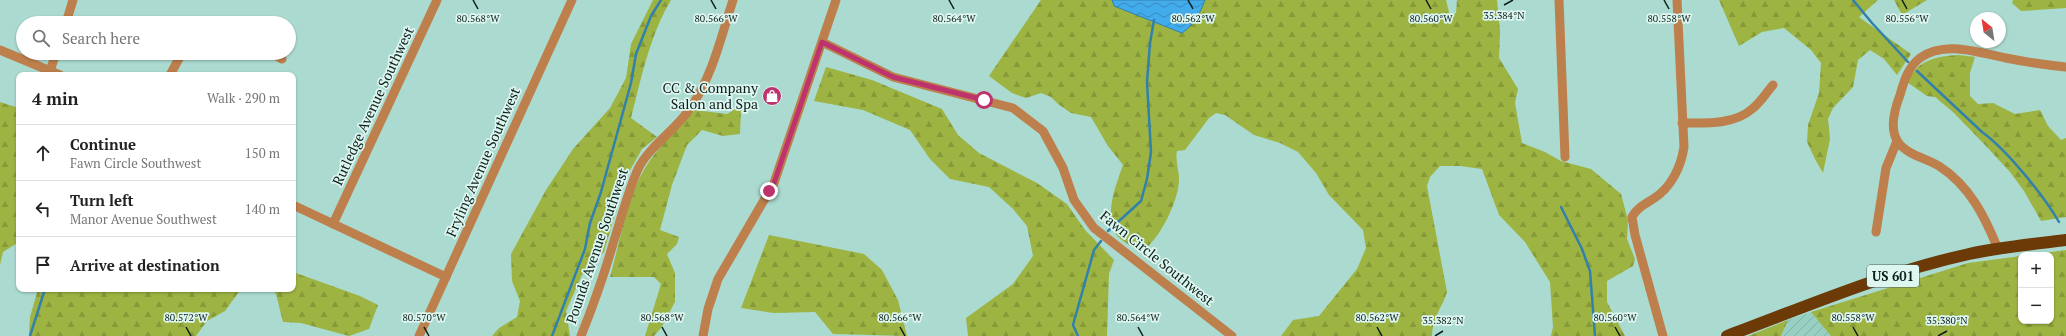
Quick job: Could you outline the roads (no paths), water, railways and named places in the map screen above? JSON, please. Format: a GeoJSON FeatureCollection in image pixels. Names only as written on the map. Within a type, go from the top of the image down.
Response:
{"type":"FeatureCollection","features":[{"type":"Feature","properties":{"kind":"highway","name":"US 601"},"geometry":{"type":"LineString","coordinates":[[1727,336],[1892,276],[1970,254],[2066,240]]}},
{"type":"Feature","properties":{"kind":"street"},"geometry":{"type":"LineString","coordinates":[[68,16],[73,0]]}},
{"type":"Feature","properties":{"kind":"street","name":"Rutledge Avenue Southwest"},"geometry":{"type":"LineString","coordinates":[[333,224],[437,0]]}},
{"type":"Feature","properties":{"kind":"street","name":"Fryling Avenue Southwest"},"geometry":{"type":"LineString","coordinates":[[419,336],[572,0]]}},
{"type":"Feature","properties":{"kind":"street","name":"Pounds Avenue Southwest"},"geometry":{"type":"LineString","coordinates":[[581,336],[613,245],[626,200],[638,169],[642,161],[670,133],[699,95],[712,64],[733,0]]}},
{"type":"Feature","properties":{"kind":"street"},"geometry":{"type":"LineString","coordinates":[[703,336],[707,312],[718,279],[774,183],[836,0]]}},
{"type":"Feature","properties":{"kind":"street"},"geometry":{"type":"LineString","coordinates":[[1559,0],[1565,157]]}},
{"type":"Feature","properties":{"kind":"street"},"geometry":{"type":"LineString","coordinates":[[1663,336],[1635,235],[1632,217],[1640,207],[1655,198],[1672,181],[1682,158],[1684,147],[1677,0]]}},
{"type":"Feature","properties":{"kind":"street","name":"Fawn Circle Southwest"},"geometry":{"type":"LineString","coordinates":[[822,42],[893,77],[1013,108],[1043,131],[1063,168],[1074,200],[1094,228],[1232,336]]}},
{"type":"Feature","properties":{"kind":"street"},"geometry":{"type":"LineString","coordinates":[[1998,249],[1982,213],[1968,192],[1955,178],[1939,166],[1902,147],[1897,141],[1894,124],[1896,104],[1906,76],[1919,59],[1926,55],[1945,50],[1957,49],[2066,67]]}},
{"type":"Feature","properties":{"kind":"street"},"geometry":{"type":"LineString","coordinates":[[0,50],[16,57]]}},
{"type":"Feature","properties":{"kind":"street"},"geometry":{"type":"LineString","coordinates":[[24,60],[50,71],[54,60]]}},
{"type":"Feature","properties":{"kind":"street"},"geometry":{"type":"LineString","coordinates":[[172,72],[178,60]]}},
{"type":"Feature","properties":{"kind":"street"},"geometry":{"type":"LineString","coordinates":[[1682,123],[1707,123],[1742,116],[1753,109],[1772,85]]}},
{"type":"Feature","properties":{"kind":"street"},"geometry":{"type":"LineString","coordinates":[[1876,232],[1886,168],[1897,141]]}},
{"type":"Feature","properties":{"kind":"street"},"geometry":{"type":"LineString","coordinates":[[296,206],[446,277]]}},
{"type":"Feature","properties":{"kind":"water"},"geometry":{"type":"Polygon","coordinates":[[[1112,0],[1205,0],[1196,18],[1182,33],[1114,6],[1112,0]]]}},
{"type":"Feature","properties":{"kind":"waterway"},"geometry":{"type":"LineString","coordinates":[[552,336],[585,249],[590,223],[601,192],[631,83],[636,54],[651,16],[661,0]]}},
{"type":"Feature","properties":{"kind":"waterway"},"geometry":{"type":"LineString","coordinates":[[1853,0],[1908,62]]}},
{"type":"Feature","properties":{"kind":"waterway"},"geometry":{"type":"LineString","coordinates":[[1108,231],[1141,201],[1147,179],[1151,152],[1147,82],[1150,43],[1154,20]]}},
{"type":"Feature","properties":{"kind":"waterway"},"geometry":{"type":"LineString","coordinates":[[1917,71],[2013,161],[2059,222]]}},
{"type":"Feature","properties":{"kind":"waterway"},"geometry":{"type":"LineString","coordinates":[[1561,207],[1582,249],[1590,271],[1595,336]]}},
{"type":"Feature","properties":{"kind":"waterway"},"geometry":{"type":"LineString","coordinates":[[1078,336],[1073,325],[1094,250],[1101,241]]}},
{"type":"Feature","properties":{"kind":"waterway"},"geometry":{"type":"LineString","coordinates":[[30,336],[44,292]]}},
{"type":"Feature","properties":{"kind":"place","name":"CC & Company Salon and Spa"},"geometry":{"type":"Point","coordinates":[772,96]}}]}
